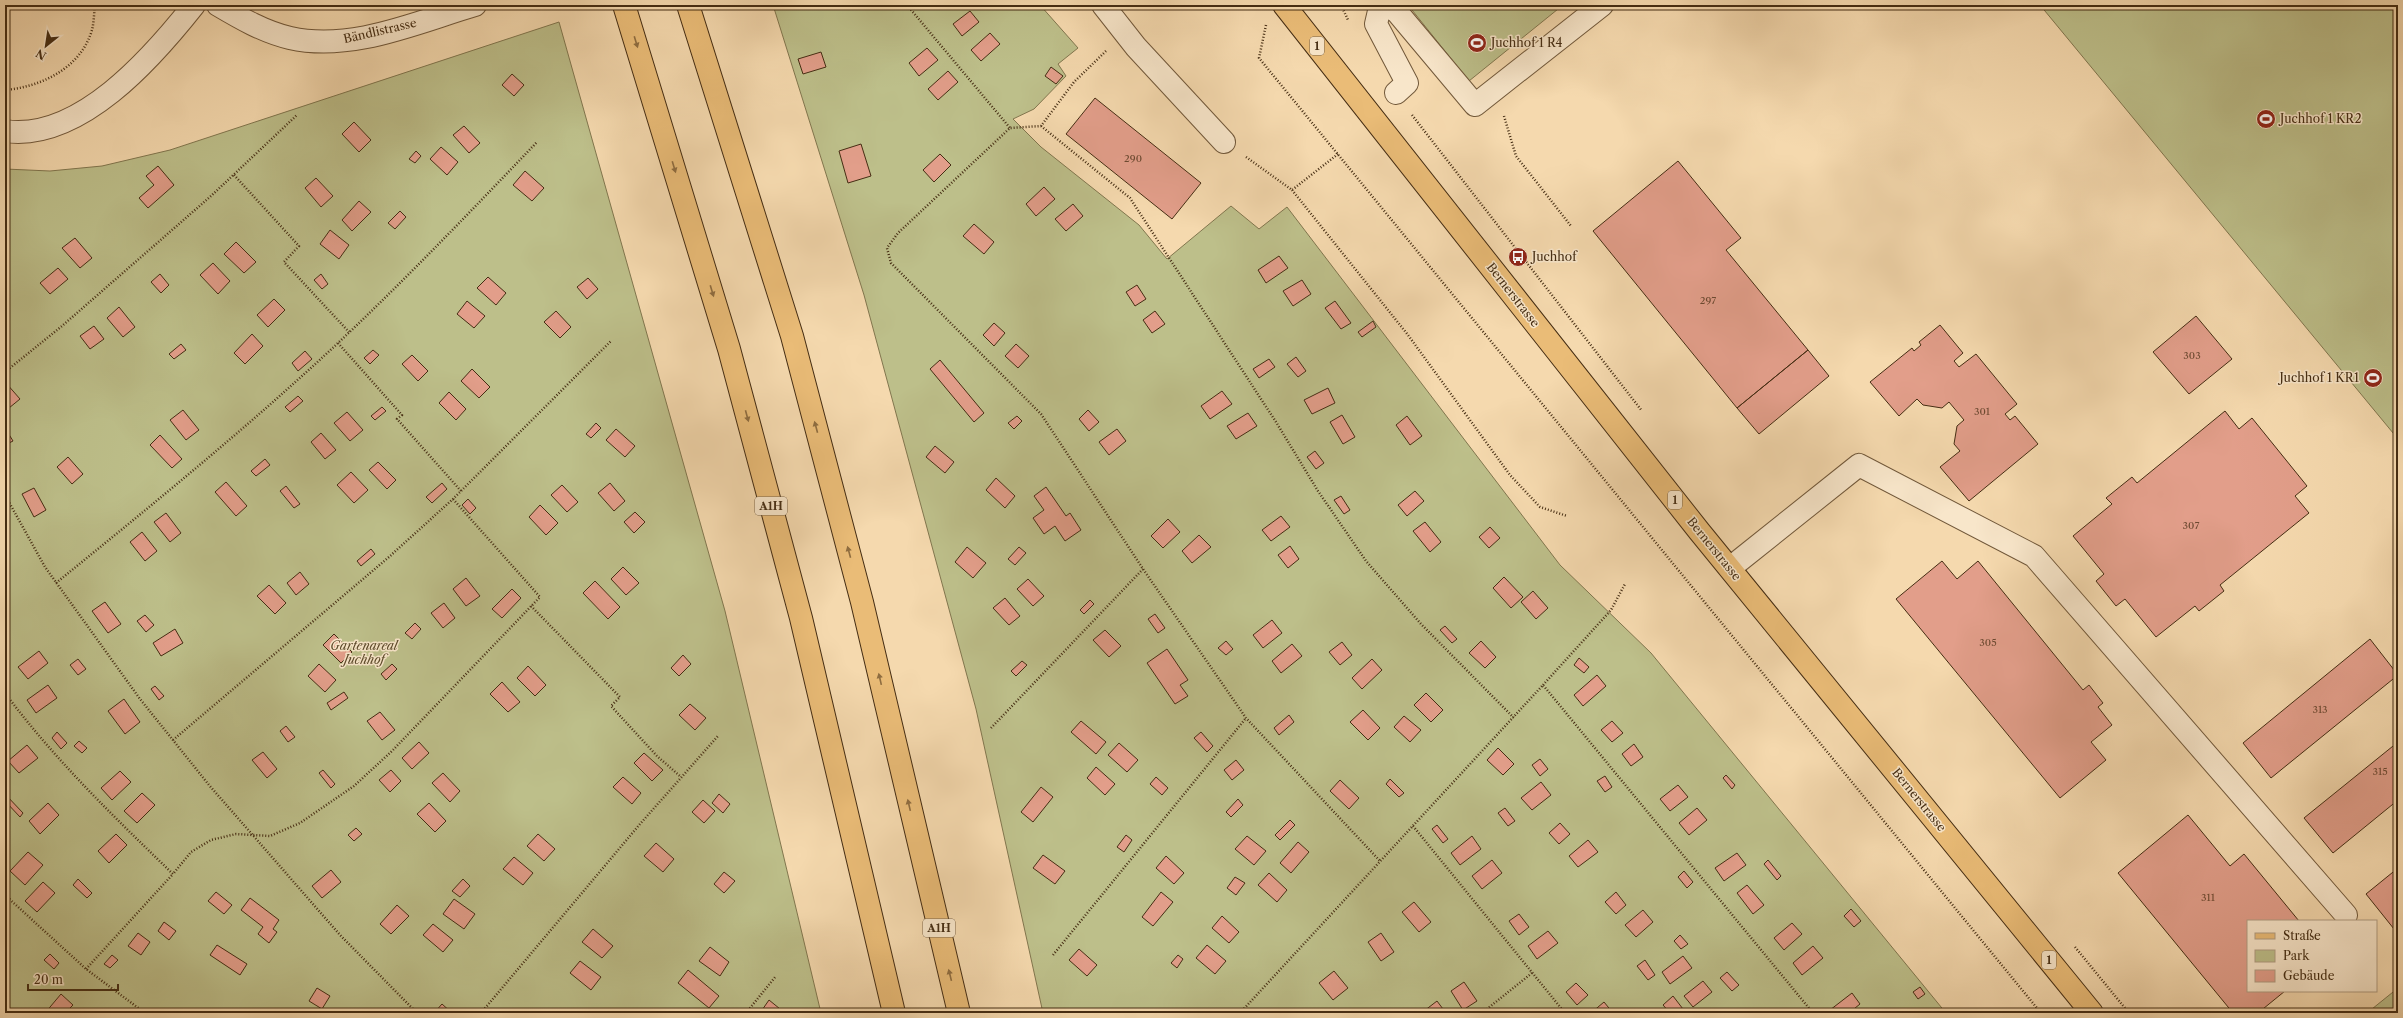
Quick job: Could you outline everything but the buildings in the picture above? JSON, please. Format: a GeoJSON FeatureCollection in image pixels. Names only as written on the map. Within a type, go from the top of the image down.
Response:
{"type":"FeatureCollection","features":[{"type":"Feature","properties":{"kind":"main road","name":"A1H"},"geometry":{"type":"LineString","coordinates":[[624,5],[730,349],[801,618],[894,1013]]}},
{"type":"Feature","properties":{"kind":"main road","name":"A1H"},"geometry":{"type":"LineString","coordinates":[[688,5],[792,336],[862,602],[959,1013]]}},
{"type":"Feature","properties":{"kind":"main road","name":"Bernerstrasse"},"geometry":{"type":"LineString","coordinates":[[1284,5],[1730,568],[2092,1013]]}},
{"type":"Feature","properties":{"kind":"street"},"geometry":{"type":"LineString","coordinates":[[5,131],[16,132],[45,130],[77,116],[101,100],[164,40],[194,5]]}},
{"type":"Feature","properties":{"kind":"street","name":"Bändlistrasse"},"geometry":{"type":"LineString","coordinates":[[218,5],[260,28],[291,38],[338,41],[381,33],[475,5]]}},
{"type":"Feature","properties":{"kind":"street"},"geometry":{"type":"LineString","coordinates":[[1103,5],[1136,47],[1224,142]]}},
{"type":"Feature","properties":{"kind":"street"},"geometry":{"type":"LineString","coordinates":[[1396,93],[1407,83],[1376,24],[1379,11],[1384,8],[1391,8],[1397,12],[1474,106],[1602,5]]}},
{"type":"Feature","properties":{"kind":"street"},"geometry":{"type":"LineString","coordinates":[[1730,568],[1858,464],[2034,556],[2346,915]]}},
{"type":"Feature","properties":{"kind":"path"},"geometry":{"type":"LineString","coordinates":[[5,90],[24,88],[52,78],[78,58],[92,30],[95,5]]}},
{"type":"Feature","properties":{"kind":"path"},"geometry":{"type":"LineString","coordinates":[[907,5],[1010,128]]}},
{"type":"Feature","properties":{"kind":"path"},"geometry":{"type":"LineString","coordinates":[[1341,5],[1352,26]]}},
{"type":"Feature","properties":{"kind":"path"},"geometry":{"type":"LineString","coordinates":[[1267,20],[1259,58],[2041,1013]]}},
{"type":"Feature","properties":{"kind":"path"},"geometry":{"type":"LineString","coordinates":[[1041,126],[1074,82],[1126,33]]}},
{"type":"Feature","properties":{"kind":"path"},"geometry":{"type":"LineString","coordinates":[[1495,89],[1516,156],[1572,226]]}},
{"type":"Feature","properties":{"kind":"path"},"geometry":{"type":"LineString","coordinates":[[1396,93],[1644,415]]}},
{"type":"Feature","properties":{"kind":"path"},"geometry":{"type":"LineString","coordinates":[[5,372],[68,321],[234,175],[297,115]]}},
{"type":"Feature","properties":{"kind":"path"},"geometry":{"type":"LineString","coordinates":[[1380,861],[1246,718],[1143,569],[1041,414],[891,263],[887,248],[898,233],[1010,128],[1041,126],[1130,198],[1276,422],[1318,491],[1366,561],[1421,624],[1514,718]]}},
{"type":"Feature","properties":{"kind":"path"},"geometry":{"type":"LineString","coordinates":[[56,583],[182,482],[350,332],[392,292],[537,142]]}},
{"type":"Feature","properties":{"kind":"path"},"geometry":{"type":"LineString","coordinates":[[1224,142],[1292,190],[1417,348],[1510,475],[1540,507],[1567,516]]}},
{"type":"Feature","properties":{"kind":"path"},"geometry":{"type":"LineString","coordinates":[[1292,190],[1338,154]]}},
{"type":"Feature","properties":{"kind":"path"},"geometry":{"type":"LineString","coordinates":[[234,175],[299,246],[284,262],[350,332]]}},
{"type":"Feature","properties":{"kind":"path"},"geometry":{"type":"LineString","coordinates":[[173,740],[331,609],[453,499],[611,341]]}},
{"type":"Feature","properties":{"kind":"path"},"geometry":{"type":"LineString","coordinates":[[338,343],[402,415],[397,419],[461,491]]}},
{"type":"Feature","properties":{"kind":"path"},"geometry":{"type":"LineString","coordinates":[[5,495],[45,567],[140,699],[209,785],[340,935],[416,1013]]}},
{"type":"Feature","properties":{"kind":"path"},"geometry":{"type":"LineString","coordinates":[[86,969],[191,852],[211,840],[230,834],[270,836],[300,823],[354,786],[397,746],[540,597],[453,499]]}},
{"type":"Feature","properties":{"kind":"path"},"geometry":{"type":"LineString","coordinates":[[991,728],[1143,569]]}},
{"type":"Feature","properties":{"kind":"path"},"geometry":{"type":"LineString","coordinates":[[1240,1013],[1514,718],[1610,610],[1625,584]]}},
{"type":"Feature","properties":{"kind":"path"},"geometry":{"type":"LineString","coordinates":[[531,606],[620,697],[611,706],[657,756],[681,777]]}},
{"type":"Feature","properties":{"kind":"path"},"geometry":{"type":"LineString","coordinates":[[1543,684],[1813,1013]]}},
{"type":"Feature","properties":{"kind":"path"},"geometry":{"type":"LineString","coordinates":[[5,693],[35,734],[77,780],[172,874]]}},
{"type":"Feature","properties":{"kind":"path"},"geometry":{"type":"LineString","coordinates":[[1053,955],[1246,718]]}},
{"type":"Feature","properties":{"kind":"path"},"geometry":{"type":"LineString","coordinates":[[481,1013],[681,777],[718,736]]}},
{"type":"Feature","properties":{"kind":"path"},"geometry":{"type":"LineString","coordinates":[[1413,826],[1565,1013]]}},
{"type":"Feature","properties":{"kind":"path"},"geometry":{"type":"LineString","coordinates":[[5,895],[86,969],[145,1013]]}},
{"type":"Feature","properties":{"kind":"path"},"geometry":{"type":"LineString","coordinates":[[2073,944],[2129,1013]]}},
{"type":"Feature","properties":{"kind":"path"},"geometry":{"type":"LineString","coordinates":[[1482,1013],[1532,973]]}},
{"type":"Feature","properties":{"kind":"path"},"geometry":{"type":"LineString","coordinates":[[746,1013],[776,976]]}},
{"type":"Feature","properties":{"kind":"green space"},"geometry":{"type":"Polygon","coordinates":[[[773,5],[1040,5],[1078,48],[1058,64],[1066,76],[1034,109],[1013,119],[1041,147],[1139,225],[1167,259],[1231,206],[1259,229],[1287,207],[1560,565],[1651,653],[1946,1013],[1043,1013],[976,709],[864,295],[773,5]]]}},
{"type":"Feature","properties":{"kind":"green space","name":"Juchhof 1 R4"},"geometry":{"type":"Polygon","coordinates":[[[1408,5],[1563,5],[1469,81],[1408,5]]]}},
{"type":"Feature","properties":{"kind":"green space","name":"Juchhof 1 KR2"},"geometry":{"type":"Polygon","coordinates":[[[2040,5],[2398,5],[2398,439],[2040,5]]]}},
{"type":"Feature","properties":{"kind":"green space","name":"Gartenareal Juchhof"},"geometry":{"type":"Polygon","coordinates":[[[559,22],[725,611],[821,1013],[5,1013],[5,169],[50,171],[102,166],[170,150],[559,22]]]}},
{"type":"Feature","properties":{"kind":"green space"},"geometry":{"type":"Polygon","coordinates":[[[2398,988],[2398,1013],[2367,1013],[2398,988]]]}},
{"type":"Feature","properties":{"kind":"place","name":"Juchhof 1 R4"},"geometry":{"type":"Point","coordinates":[1477,43]}},
{"type":"Feature","properties":{"kind":"place","name":"Juchhof 1 KR2"},"geometry":{"type":"Point","coordinates":[2266,119]}},
{"type":"Feature","properties":{"kind":"place","name":"Juchhof"},"geometry":{"type":"Point","coordinates":[1518,257]}},
{"type":"Feature","properties":{"kind":"place","name":"Juchhof 1 KR1"},"geometry":{"type":"Point","coordinates":[2373,378]}}]}
